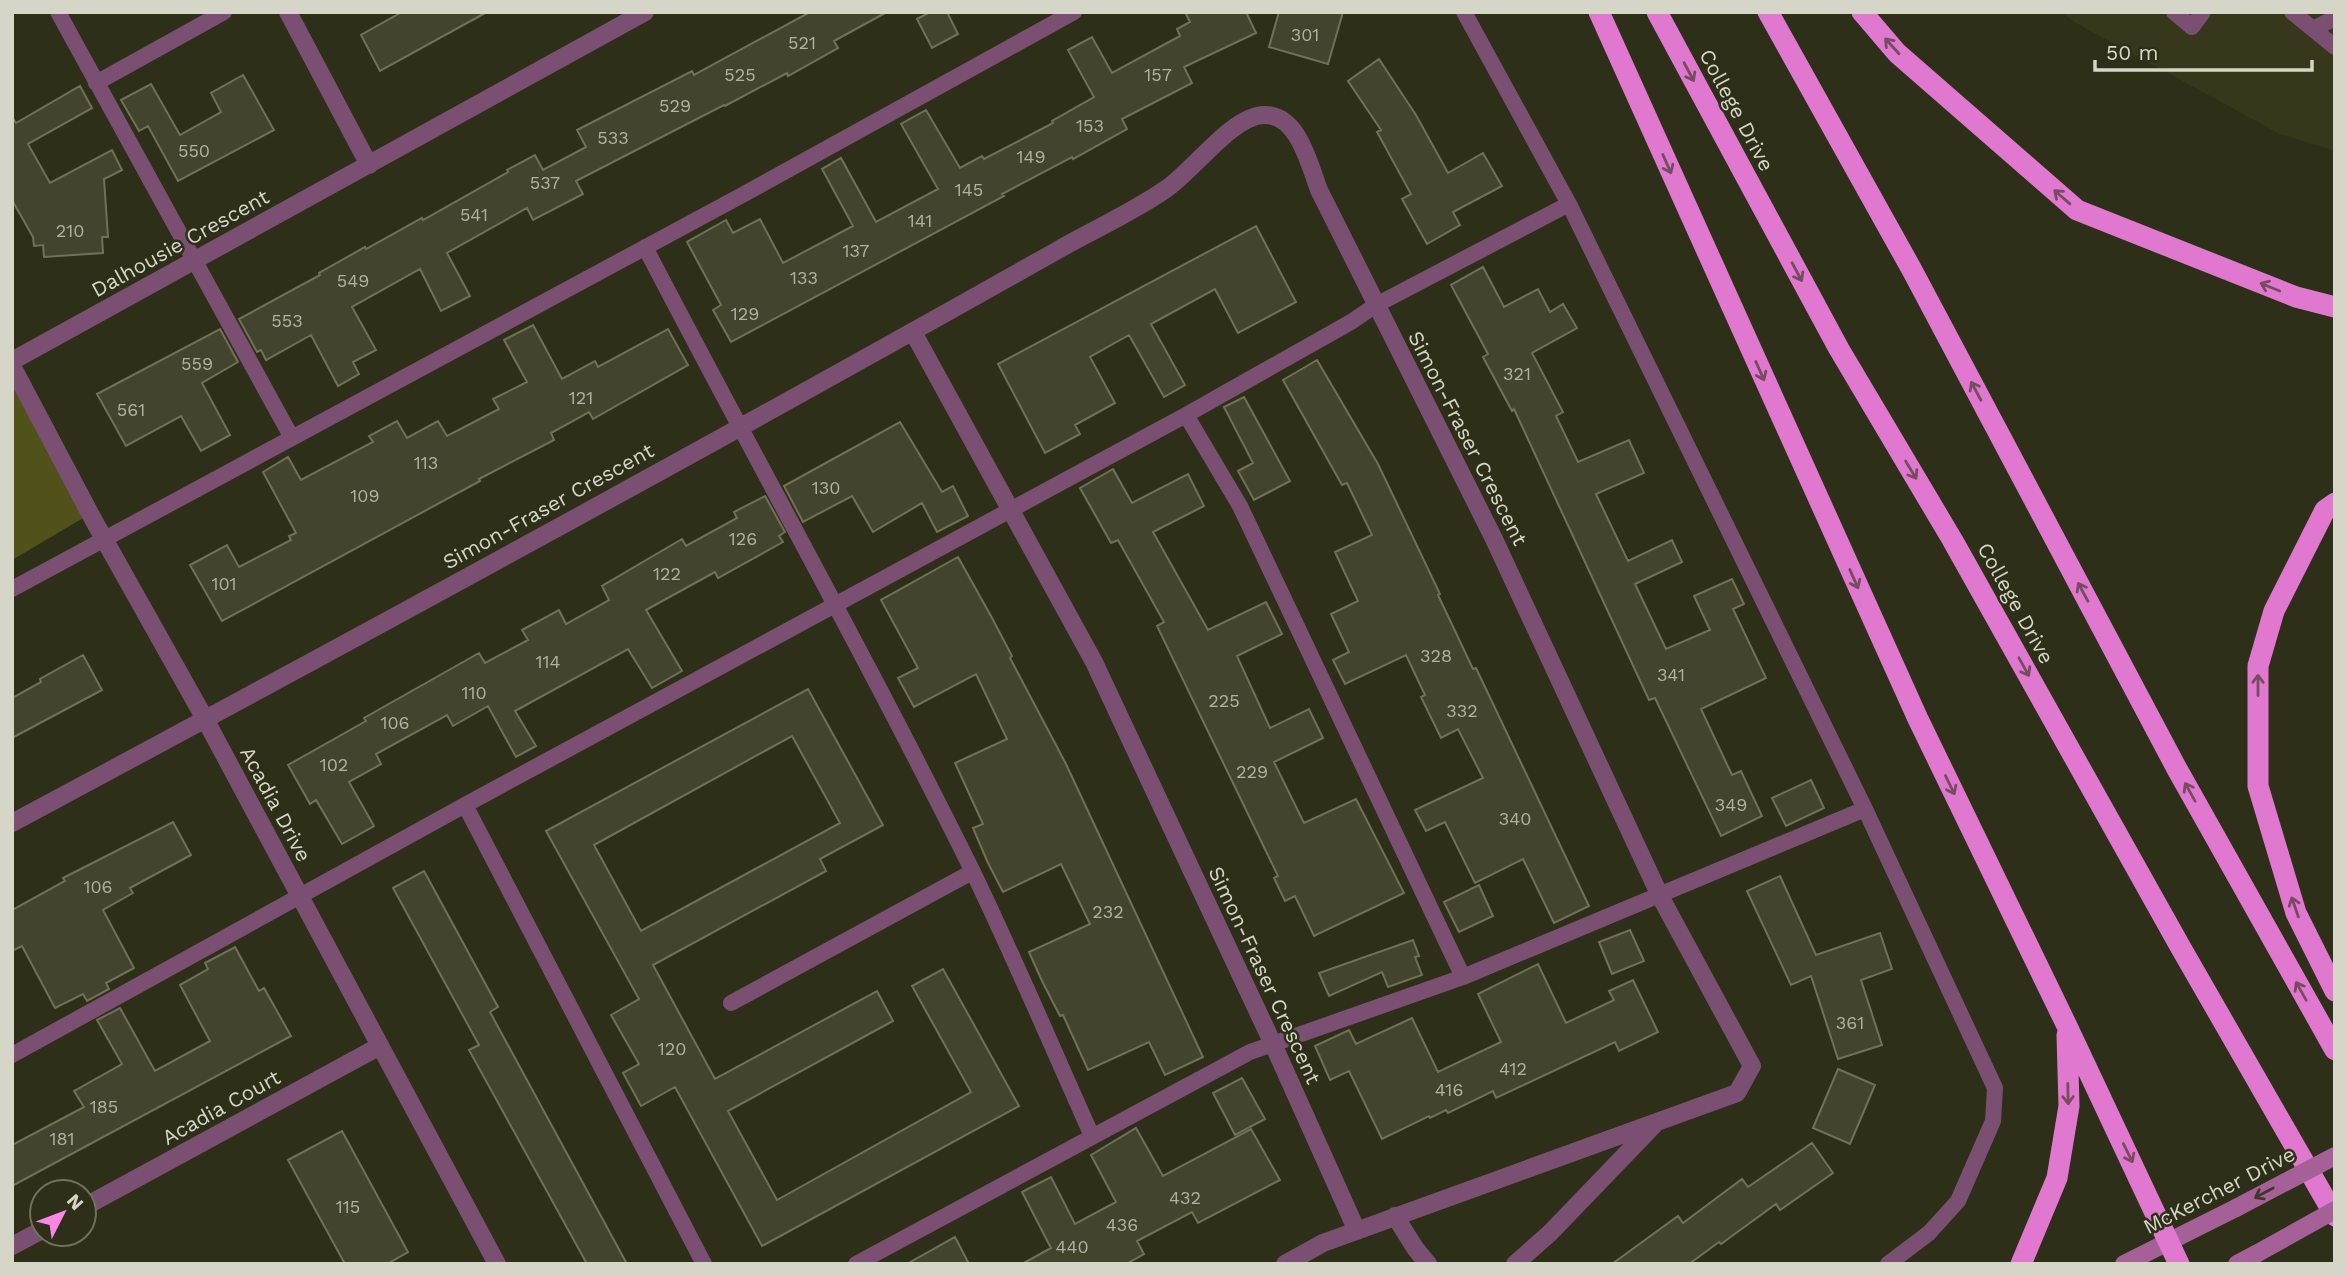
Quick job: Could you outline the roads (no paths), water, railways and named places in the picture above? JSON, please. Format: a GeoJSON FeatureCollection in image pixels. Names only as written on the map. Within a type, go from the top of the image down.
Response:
{"type":"FeatureCollection","features":[{"type":"Feature","properties":{"kind":"highway"},"geometry":{"type":"LineString","coordinates":[[1598,12],[1918,719],[2179,1264]]}},
{"type":"Feature","properties":{"kind":"highway","name":"College Drive"},"geometry":{"type":"LineString","coordinates":[[1657,12],[1839,348],[1953,541],[2174,936],[2335,1216]]}},
{"type":"Feature","properties":{"kind":"highway"},"geometry":{"type":"LineString","coordinates":[[1768,12],[1912,270],[2177,769],[2335,1050]]}},
{"type":"Feature","properties":{"kind":"highway"},"geometry":{"type":"LineString","coordinates":[[1862,12],[1898,53],[2077,210],[2296,297],[2335,307]]}},
{"type":"Feature","properties":{"kind":"highway"},"geometry":{"type":"LineString","coordinates":[[2335,503],[2325,510],[2274,611],[2258,666],[2258,786],[2296,913],[2335,991]]}},
{"type":"Feature","properties":{"kind":"highway"},"geometry":{"type":"LineString","coordinates":[[2021,1264],[2057,1178],[2069,1106],[2067,1026]]}},
{"type":"Feature","properties":{"kind":"main road","name":"McKercher Drive"},"geometry":{"type":"LineString","coordinates":[[2124,1264],[2335,1156]]}},
{"type":"Feature","properties":{"kind":"main road"},"geometry":{"type":"LineString","coordinates":[[2237,1264],[2335,1210]]}},
{"type":"Feature","properties":{"kind":"street"},"geometry":{"type":"LineString","coordinates":[[288,12],[369,165]]}},
{"type":"Feature","properties":{"kind":"street","name":"Dalhousie Crescent"},"geometry":{"type":"LineString","coordinates":[[12,363],[645,12]]}},
{"type":"Feature","properties":{"kind":"street","name":"Simon-Fraser Crescent"},"geometry":{"type":"LineString","coordinates":[[12,823],[739,428],[1167,189],[1245,119],[1263,115],[1276,117],[1290,126],[1300,142],[1319,190],[1494,539],[1660,895],[1752,1066],[1737,1093],[1323,1243],[1285,1264]]}},
{"type":"Feature","properties":{"kind":"street","name":"Simon-Fraser Crescent"},"geometry":{"type":"LineString","coordinates":[[913,332],[1094,662],[1273,1044],[1357,1231]]}},
{"type":"Feature","properties":{"kind":"street","name":"Acadia Drive"},"geometry":{"type":"LineString","coordinates":[[12,363],[497,1264]]}},
{"type":"Feature","properties":{"kind":"street","name":"Acadia Court"},"geometry":{"type":"LineString","coordinates":[[98,1199],[380,1046]]}},
{"type":"Feature","properties":{"kind":"street","name":"Simon-Fraser Crescent"},"geometry":{"type":"LineString","coordinates":[[1515,1264],[1550,1233],[1657,1122]]}},
{"type":"Feature","properties":{"kind":"street"},"geometry":{"type":"LineString","coordinates":[[1395,1216],[1428,1264]]}},
{"type":"Feature","properties":{"kind":"street"},"geometry":{"type":"LineString","coordinates":[[12,1246],[28,1237]]}},
{"type":"Feature","properties":{"kind":"lane"},"geometry":{"type":"LineString","coordinates":[[58,12],[292,438]]}},
{"type":"Feature","properties":{"kind":"lane"},"geometry":{"type":"LineString","coordinates":[[96,83],[224,12]]}},
{"type":"Feature","properties":{"kind":"lane"},"geometry":{"type":"LineString","coordinates":[[12,589],[1074,12]]}},
{"type":"Feature","properties":{"kind":"lane"},"geometry":{"type":"LineString","coordinates":[[1464,12],[1569,204],[1865,809],[1995,1088],[1993,1121],[1958,1201],[1929,1233],[1888,1264]]}},
{"type":"Feature","properties":{"kind":"lane"},"geometry":{"type":"LineString","coordinates":[[2174,12],[2192,27],[2203,12]]}},
{"type":"Feature","properties":{"kind":"lane"},"geometry":{"type":"LineString","coordinates":[[2292,12],[2335,47]]}},
{"type":"Feature","properties":{"kind":"lane"},"geometry":{"type":"LineString","coordinates":[[2313,29],[2335,18]]}},
{"type":"Feature","properties":{"kind":"lane"},"geometry":{"type":"LineString","coordinates":[[12,1055],[465,805],[1186,415],[1376,306],[1569,204]]}},
{"type":"Feature","properties":{"kind":"lane"},"geometry":{"type":"LineString","coordinates":[[645,247],[972,872],[1092,1136]]}},
{"type":"Feature","properties":{"kind":"lane"},"geometry":{"type":"LineString","coordinates":[[1186,415],[1240,506],[1463,977]]}},
{"type":"Feature","properties":{"kind":"lane"},"geometry":{"type":"LineString","coordinates":[[465,805],[704,1264]]}},
{"type":"Feature","properties":{"kind":"lane"},"geometry":{"type":"LineString","coordinates":[[856,1264],[1250,1052],[1463,977],[1865,809]]}},
{"type":"Feature","properties":{"kind":"lane"},"geometry":{"type":"LineString","coordinates":[[731,1003],[972,872]]}}]}
